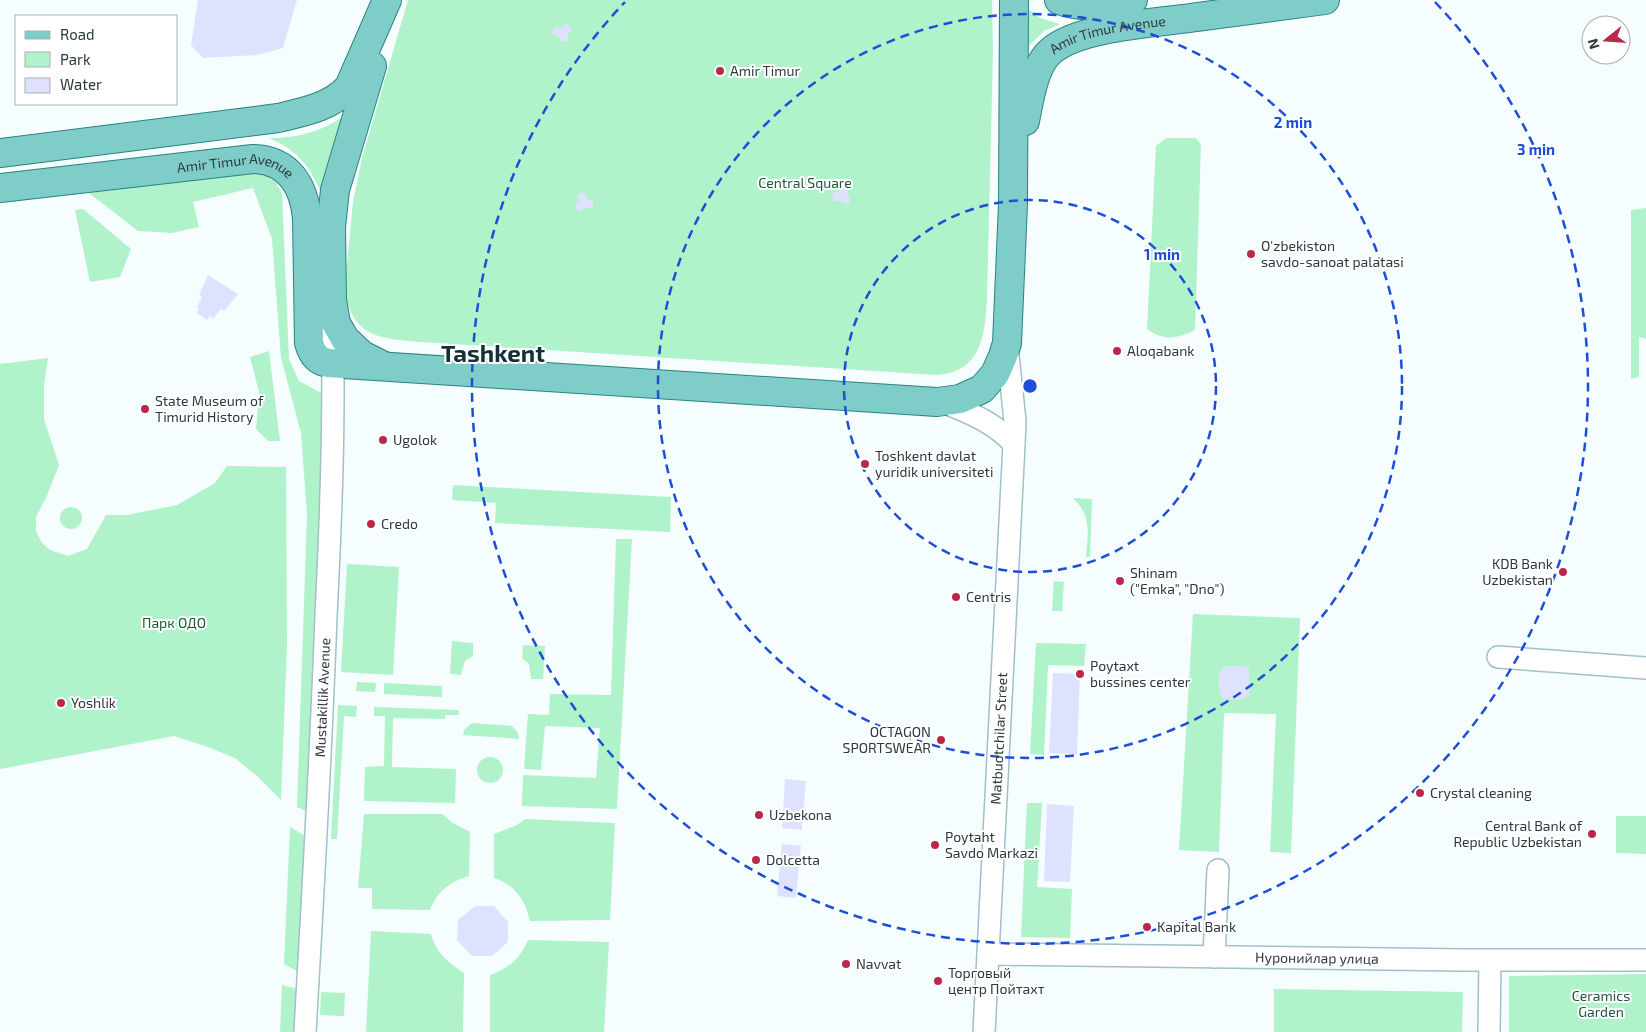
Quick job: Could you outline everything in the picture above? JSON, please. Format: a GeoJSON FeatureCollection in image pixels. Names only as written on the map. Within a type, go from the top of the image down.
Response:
{"type":"FeatureCollection","features":[{"type":"Feature","properties":{"kind":"main road"},"geometry":{"type":"LineString","coordinates":[[0,153],[260,120],[287,116],[318,106],[338,97],[349,87],[387,0]]}},
{"type":"Feature","properties":{"kind":"main road"},"geometry":{"type":"LineString","coordinates":[[390,368],[362,355],[345,339],[336,323],[332,300],[331,226],[335,190],[393,0]]}},
{"type":"Feature","properties":{"kind":"main road"},"geometry":{"type":"LineString","coordinates":[[333,364],[942,402],[972,395],[984,387],[996,372],[1007,343],[1015,67],[1014,0]]}},
{"type":"Feature","properties":{"kind":"main road"},"geometry":{"type":"LineString","coordinates":[[1059,0],[1073,5],[1091,6],[1134,0]]}},
{"type":"Feature","properties":{"kind":"main road","name":"Amir Timur Avenue"},"geometry":{"type":"LineString","coordinates":[[1012,204],[1032,88],[1042,62],[1058,46],[1078,37],[1119,28],[1325,0]]}},
{"type":"Feature","properties":{"kind":"main road","name":"Amir Timur Avenue"},"geometry":{"type":"LineString","coordinates":[[0,188],[254,159],[276,163],[294,178],[301,190],[305,204],[307,218],[310,347],[313,354],[319,360],[333,364]]}},
{"type":"Feature","properties":{"kind":"street","name":"Mustakillik Avenue"},"geometry":{"type":"LineString","coordinates":[[305,1032],[318,810],[332,463],[332,300]]}},
{"type":"Feature","properties":{"kind":"street","name":"Matbuotchilar Street"},"geometry":{"type":"LineString","coordinates":[[984,1032],[1014,444],[1014,421],[1007,343]]}},
{"type":"Feature","properties":{"kind":"street"},"geometry":{"type":"LineString","coordinates":[[942,402],[968,412],[990,424],[1014,444]]}},
{"type":"Feature","properties":{"kind":"street"},"geometry":{"type":"LineString","coordinates":[[1498,657],[1646,668]]}},
{"type":"Feature","properties":{"kind":"street"},"geometry":{"type":"LineString","coordinates":[[1214,957],[1218,870]]}},
{"type":"Feature","properties":{"kind":"street","name":"Нуронийлар улица"},"geometry":{"type":"LineString","coordinates":[[988,954],[1646,960]]}},
{"type":"Feature","properties":{"kind":"street"},"geometry":{"type":"LineString","coordinates":[[1489,1032],[1490,960]]}},
{"type":"Feature","properties":{"kind":"green space","name":"Central Square"},"geometry":{"type":"Polygon","coordinates":[[[408,0],[992,0],[993,52],[987,298],[982,338],[972,359],[963,367],[951,373],[936,375],[422,342],[380,336],[360,326],[348,304],[345,287],[353,202],[362,158],[408,0]]]}},
{"type":"Feature","properties":{"kind":"green space"},"geometry":{"type":"Polygon","coordinates":[[[1027,8],[1040,18],[1060,24],[1044,31],[1027,48],[1027,8]]]}},
{"type":"Feature","properties":{"kind":"green space"},"geometry":{"type":"Polygon","coordinates":[[[346,114],[322,195],[313,176],[302,160],[279,142],[269,138],[290,137],[319,130],[346,114]]]}},
{"type":"Feature","properties":{"kind":"green space"},"geometry":{"type":"Polygon","coordinates":[[[1166,138],[1196,138],[1201,145],[1195,330],[1177,337],[1165,337],[1147,329],[1156,146],[1166,138]]]}},
{"type":"Feature","properties":{"kind":"green space"},"geometry":{"type":"Polygon","coordinates":[[[262,169],[274,179],[282,193],[289,359],[299,381],[325,395],[308,812],[297,807],[307,515],[301,433],[281,358],[272,239],[253,188],[193,202],[199,227],[172,233],[138,231],[89,193],[262,169]]]}},
{"type":"Feature","properties":{"kind":"green space"},"geometry":{"type":"Polygon","coordinates":[[[1646,208],[1646,339],[1639,337],[1639,377],[1631,379],[1631,210],[1646,208]]]}},
{"type":"Feature","properties":{"kind":"green space"},"geometry":{"type":"Polygon","coordinates":[[[83,209],[131,249],[120,277],[90,282],[75,210],[83,209]]]}},
{"type":"Feature","properties":{"kind":"green space"},"geometry":{"type":"Polygon","coordinates":[[[269,351],[280,441],[268,441],[256,429],[259,392],[250,357],[269,351]]]}},
{"type":"Feature","properties":{"kind":"green space","name":"Парк ОДО"},"geometry":{"type":"Polygon","coordinates":[[[48,358],[44,386],[44,419],[59,465],[36,517],[36,531],[42,543],[50,550],[68,556],[87,549],[106,515],[127,515],[177,505],[215,483],[227,466],[286,467],[287,644],[281,800],[257,776],[235,758],[174,736],[0,769],[0,364],[48,358]]]}},
{"type":"Feature","properties":{"kind":"green space"},"geometry":{"type":"Polygon","coordinates":[[[453,485],[671,497],[670,532],[495,523],[496,503],[452,500],[453,485]]]}},
{"type":"Feature","properties":{"kind":"green space"},"geometry":{"type":"Polygon","coordinates":[[[1073,498],[1092,499],[1090,557],[1086,557],[1088,533],[1086,519],[1073,498]]]}},
{"type":"Feature","properties":{"kind":"green space"},"geometry":{"type":"Polygon","coordinates":[[[67,507],[75,507],[82,514],[82,522],[75,529],[67,529],[60,522],[60,514],[67,507]]]}},
{"type":"Feature","properties":{"kind":"green space"},"geometry":{"type":"Polygon","coordinates":[[[616,539],[632,539],[617,809],[522,806],[523,775],[596,778],[600,728],[545,726],[541,770],[524,769],[528,714],[549,715],[550,694],[611,695],[616,539]]]}},
{"type":"Feature","properties":{"kind":"green space"},"geometry":{"type":"Polygon","coordinates":[[[347,564],[399,567],[393,675],[341,672],[347,564]]]}},
{"type":"Feature","properties":{"kind":"green space"},"geometry":{"type":"Polygon","coordinates":[[[1054,581],[1064,582],[1062,611],[1052,611],[1054,581]]]}},
{"type":"Feature","properties":{"kind":"green space"},"geometry":{"type":"Polygon","coordinates":[[[1193,614],[1300,618],[1291,853],[1270,852],[1276,714],[1224,713],[1219,852],[1179,850],[1193,614]]]}},
{"type":"Feature","properties":{"kind":"green space"},"geometry":{"type":"Polygon","coordinates":[[[452,641],[473,643],[473,656],[465,661],[461,675],[450,674],[452,641]]]}},
{"type":"Feature","properties":{"kind":"green space"},"geometry":{"type":"Polygon","coordinates":[[[1036,643],[1086,644],[1084,666],[1048,665],[1044,755],[1030,754],[1036,643]]]}},
{"type":"Feature","properties":{"kind":"green space"},"geometry":{"type":"Polygon","coordinates":[[[523,645],[545,646],[543,679],[531,679],[529,664],[522,658],[523,645]]]}},
{"type":"Feature","properties":{"kind":"green space"},"geometry":{"type":"Polygon","coordinates":[[[357,682],[376,683],[375,692],[356,691],[357,682]]]}},
{"type":"Feature","properties":{"kind":"green space"},"geometry":{"type":"Polygon","coordinates":[[[384,683],[442,686],[442,697],[384,694],[384,683]]]}},
{"type":"Feature","properties":{"kind":"green space"},"geometry":{"type":"Polygon","coordinates":[[[338,705],[357,706],[356,717],[344,716],[337,839],[331,839],[338,705]]]}},
{"type":"Feature","properties":{"kind":"green space"},"geometry":{"type":"Polygon","coordinates":[[[374,707],[459,710],[459,715],[445,715],[445,719],[393,718],[392,767],[456,769],[455,803],[364,801],[365,767],[384,766],[385,716],[374,716],[374,707]]]}},
{"type":"Feature","properties":{"kind":"green space"},"geometry":{"type":"Polygon","coordinates":[[[472,723],[512,726],[518,733],[519,739],[463,735],[464,730],[472,723]]]}},
{"type":"Feature","properties":{"kind":"green space"},"geometry":{"type":"Polygon","coordinates":[[[490,757],[499,761],[503,770],[499,779],[490,783],[481,779],[477,770],[481,761],[490,757]]]}},
{"type":"Feature","properties":{"kind":"green space"},"geometry":{"type":"Polygon","coordinates":[[[1027,803],[1042,803],[1037,887],[1072,889],[1070,938],[1021,937],[1027,803]]]}},
{"type":"Feature","properties":{"kind":"green space"},"geometry":{"type":"Polygon","coordinates":[[[364,814],[442,814],[453,823],[470,832],[469,876],[445,888],[430,910],[372,909],[372,888],[358,888],[364,814]]]}},
{"type":"Feature","properties":{"kind":"green space"},"geometry":{"type":"Polygon","coordinates":[[[1616,816],[1646,816],[1646,854],[1616,853],[1616,816]]]}},
{"type":"Feature","properties":{"kind":"green space"},"geometry":{"type":"Polygon","coordinates":[[[525,819],[615,823],[610,920],[530,921],[525,906],[518,894],[508,885],[494,878],[494,834],[517,825],[525,819]]]}},
{"type":"Feature","properties":{"kind":"green space"},"geometry":{"type":"Polygon","coordinates":[[[290,827],[307,837],[301,973],[284,964],[290,827]]]}},
{"type":"Feature","properties":{"kind":"green space"},"geometry":{"type":"Polygon","coordinates":[[[371,931],[431,934],[436,947],[443,956],[464,973],[463,1032],[366,1032],[371,931]]]}},
{"type":"Feature","properties":{"kind":"green space"},"geometry":{"type":"Polygon","coordinates":[[[528,940],[609,942],[604,1032],[490,1032],[490,975],[513,962],[528,940]]]}},
{"type":"Feature","properties":{"kind":"green space","name":"Ceramics Garden"},"geometry":{"type":"Polygon","coordinates":[[[1646,974],[1646,1032],[1509,1032],[1509,976],[1646,974]]]}},
{"type":"Feature","properties":{"kind":"green space"},"geometry":{"type":"Polygon","coordinates":[[[282,985],[298,989],[299,1032],[280,1032],[282,985]]]}},
{"type":"Feature","properties":{"kind":"green space"},"geometry":{"type":"Polygon","coordinates":[[[1274,989],[1463,992],[1462,1032],[1274,1032],[1274,989]]]}},
{"type":"Feature","properties":{"kind":"green space"},"geometry":{"type":"Polygon","coordinates":[[[321,992],[345,993],[344,1016],[320,1015],[321,992]]]}},
{"type":"Feature","properties":{"kind":"water"},"geometry":{"type":"Polygon","coordinates":[[[198,0],[297,0],[283,48],[258,55],[203,58],[191,45],[198,0]]]}},
{"type":"Feature","properties":{"kind":"water"},"geometry":{"type":"Polygon","coordinates":[[[566,24],[572,30],[568,34],[568,41],[562,42],[552,31],[555,27],[561,28],[566,24]]]}},
{"type":"Feature","properties":{"kind":"water"},"geometry":{"type":"Polygon","coordinates":[[[845,185],[849,189],[847,194],[850,202],[846,204],[834,201],[832,197],[834,192],[839,192],[841,186],[845,185]]]}},
{"type":"Feature","properties":{"kind":"water"},"geometry":{"type":"Polygon","coordinates":[[[580,193],[585,193],[588,199],[593,201],[592,208],[585,208],[580,212],[576,209],[575,204],[579,201],[577,197],[580,193]]]}},
{"type":"Feature","properties":{"kind":"water"},"geometry":{"type":"Polygon","coordinates":[[[208,275],[238,294],[224,311],[221,309],[213,319],[210,316],[207,320],[197,313],[199,309],[197,307],[202,297],[199,295],[208,275]]]}},
{"type":"Feature","properties":{"kind":"water"},"geometry":{"type":"Polygon","coordinates":[[[1224,666],[1243,666],[1249,668],[1249,695],[1243,699],[1223,699],[1219,682],[1220,673],[1224,666]]]}},
{"type":"Feature","properties":{"kind":"water"},"geometry":{"type":"Polygon","coordinates":[[[1053,673],[1080,674],[1077,754],[1049,753],[1053,673]]]}},
{"type":"Feature","properties":{"kind":"water"},"geometry":{"type":"Polygon","coordinates":[[[785,779],[806,781],[802,830],[782,828],[785,779]]]}},
{"type":"Feature","properties":{"kind":"water"},"geometry":{"type":"Polygon","coordinates":[[[1047,804],[1074,806],[1070,882],[1044,881],[1047,804]]]}},
{"type":"Feature","properties":{"kind":"water"},"geometry":{"type":"Polygon","coordinates":[[[782,844],[801,846],[796,898],[777,896],[782,844]]]}},
{"type":"Feature","properties":{"kind":"water"},"geometry":{"type":"Polygon","coordinates":[[[475,906],[494,906],[508,922],[508,942],[492,956],[472,956],[457,940],[458,920],[475,906]]]}},
{"type":"Feature","properties":{"kind":"place","name":"Amir Timur"},"geometry":{"type":"Point","coordinates":[720,71]}},
{"type":"Feature","properties":{"kind":"place","name":"O'zbekiston savdo-sanoat palatasi"},"geometry":{"type":"Point","coordinates":[1251,254]}},
{"type":"Feature","properties":{"kind":"place","name":"Aloqabank"},"geometry":{"type":"Point","coordinates":[1117,351]}},
{"type":"Feature","properties":{"kind":"place","name":"State Museum of Timurid History"},"geometry":{"type":"Point","coordinates":[145,409]}},
{"type":"Feature","properties":{"kind":"place","name":"Ugolok"},"geometry":{"type":"Point","coordinates":[383,440]}},
{"type":"Feature","properties":{"kind":"place","name":"Toshkent davlat yuridik universiteti"},"geometry":{"type":"Point","coordinates":[865,464]}},
{"type":"Feature","properties":{"kind":"place","name":"Credo"},"geometry":{"type":"Point","coordinates":[371,524]}},
{"type":"Feature","properties":{"kind":"place","name":"KDB Bank Uzbekistan"},"geometry":{"type":"Point","coordinates":[1563,572]}},
{"type":"Feature","properties":{"kind":"place","name":"Shinam (\"Еmka\", \"Dno\")"},"geometry":{"type":"Point","coordinates":[1120,581]}},
{"type":"Feature","properties":{"kind":"place","name":"Centris"},"geometry":{"type":"Point","coordinates":[956,597]}},
{"type":"Feature","properties":{"kind":"place","name":"Poytaxt bussines center"},"geometry":{"type":"Point","coordinates":[1080,674]}},
{"type":"Feature","properties":{"kind":"place","name":"Yoshlik"},"geometry":{"type":"Point","coordinates":[61,703]}},
{"type":"Feature","properties":{"kind":"place","name":"OCTAGON SPORTSWEAR"},"geometry":{"type":"Point","coordinates":[941,740]}},
{"type":"Feature","properties":{"kind":"place","name":"Crystal cleaning"},"geometry":{"type":"Point","coordinates":[1420,793]}},
{"type":"Feature","properties":{"kind":"place","name":"Uzbekona"},"geometry":{"type":"Point","coordinates":[759,815]}},
{"type":"Feature","properties":{"kind":"place","name":"Central Bank of Republic Uzbekistan"},"geometry":{"type":"Point","coordinates":[1592,834]}},
{"type":"Feature","properties":{"kind":"place","name":"Poytaht Savdo Markazi"},"geometry":{"type":"Point","coordinates":[935,845]}},
{"type":"Feature","properties":{"kind":"place","name":"Dolcetta"},"geometry":{"type":"Point","coordinates":[756,860]}},
{"type":"Feature","properties":{"kind":"place","name":"Kapital Bank"},"geometry":{"type":"Point","coordinates":[1147,927]}},
{"type":"Feature","properties":{"kind":"place","name":"Navvat"},"geometry":{"type":"Point","coordinates":[846,964]}},
{"type":"Feature","properties":{"kind":"place","name":"Торговый центр Пойтахт"},"geometry":{"type":"Point","coordinates":[938,981]}},
{"type":"Feature","properties":{"kind":"district","name":"Tashkent"},"geometry":{"type":"Point","coordinates":[493,354]}}]}
